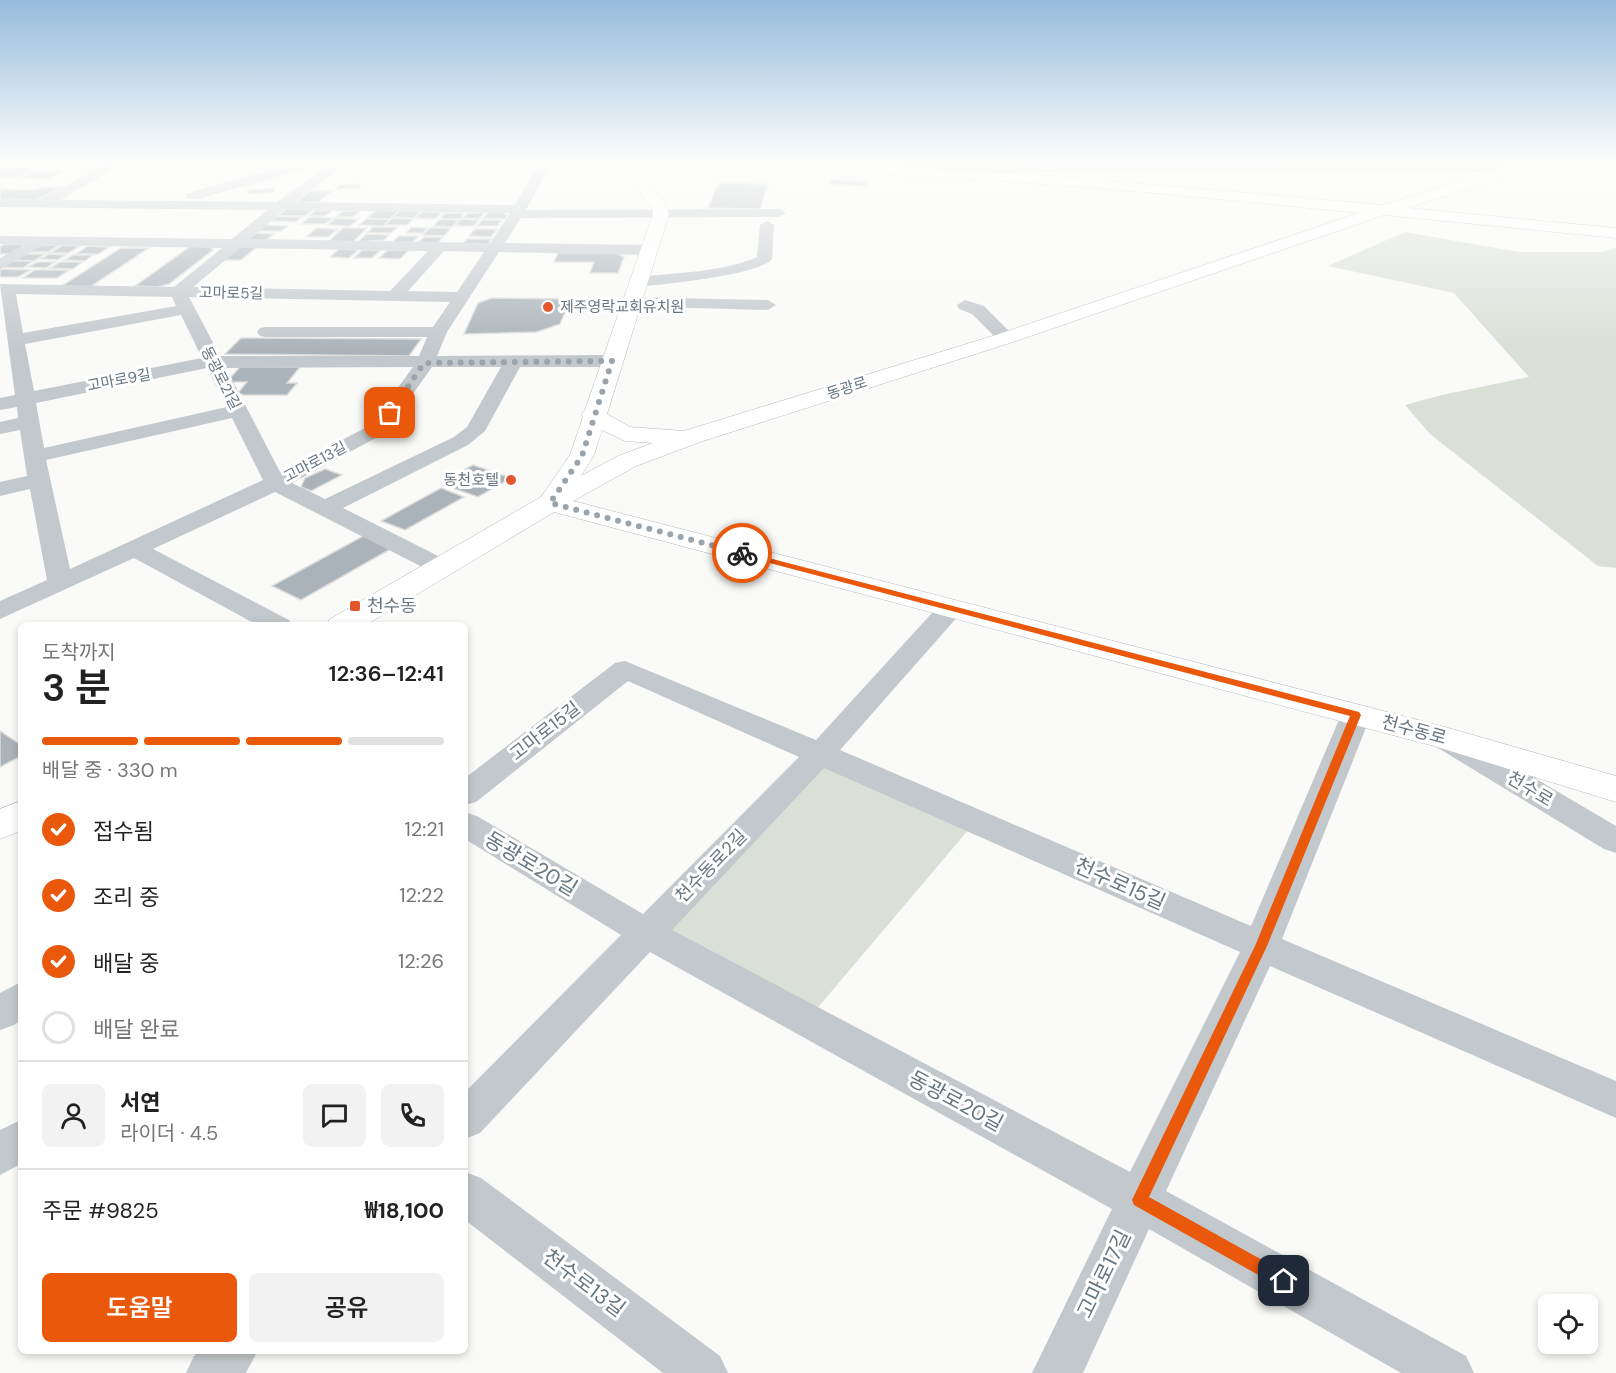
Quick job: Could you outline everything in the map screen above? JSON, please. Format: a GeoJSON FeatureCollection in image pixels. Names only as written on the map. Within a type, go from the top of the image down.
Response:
{"type":"FeatureCollection","features":[{"type":"Feature","properties":{"kind":"main road"},"geometry":{"type":"LineString","coordinates":[[550,503],[582,456],[593,415],[657,225]]}},
{"type":"Feature","properties":{"kind":"main road"},"geometry":{"type":"LineString","coordinates":[[1304,225],[1312,233],[1376,225]]}},
{"type":"Feature","properties":{"kind":"main road","name":"동광로"},"geometry":{"type":"LineString","coordinates":[[348,622],[550,503],[627,461],[691,437],[1006,338],[1338,225]]}},
{"type":"Feature","properties":{"kind":"main road"},"geometry":{"type":"LineString","coordinates":[[1531,225],[1616,233]]}},
{"type":"Feature","properties":{"kind":"main road"},"geometry":{"type":"LineString","coordinates":[[593,415],[625,434],[691,437]]}},
{"type":"Feature","properties":{"kind":"main road","name":"천수동로"},"geometry":{"type":"LineString","coordinates":[[550,503],[1444,738],[1616,789]]}},
{"type":"Feature","properties":{"kind":"main road"},"geometry":{"type":"LineString","coordinates":[[0,826],[18,816]]}},
{"type":"Feature","properties":{"kind":"street"},"geometry":{"type":"LineString","coordinates":[[15,340],[182,301],[234,235],[258,225]]}},
{"type":"Feature","properties":{"kind":"street","name":"고마로13길"},"geometry":{"type":"LineString","coordinates":[[0,611],[60,581],[275,483],[378,429],[424,363],[438,332],[463,297],[506,225]]}},
{"type":"Feature","properties":{"kind":"street"},"geometry":{"type":"LineString","coordinates":[[638,282],[699,275],[753,264],[764,259],[767,225]]}},
{"type":"Feature","properties":{"kind":"street"},"geometry":{"type":"LineString","coordinates":[[0,240],[234,235],[441,246],[649,250]]}},
{"type":"Feature","properties":{"kind":"street"},"geometry":{"type":"LineString","coordinates":[[0,264],[44,240]]}},
{"type":"Feature","properties":{"kind":"street"},"geometry":{"type":"LineString","coordinates":[[394,296],[441,246]]}},
{"type":"Feature","properties":{"kind":"street"},"geometry":{"type":"LineString","coordinates":[[3,289],[15,340],[37,456],[39,480],[60,581]]}},
{"type":"Feature","properties":{"kind":"street","name":"고마로5길"},"geometry":{"type":"LineString","coordinates":[[3,289],[182,301],[394,296],[463,297]]}},
{"type":"Feature","properties":{"kind":"street","name":"동광로21길"},"geometry":{"type":"LineString","coordinates":[[182,301],[275,483]]}},
{"type":"Feature","properties":{"kind":"street"},"geometry":{"type":"LineString","coordinates":[[631,302],[768,305]]}},
{"type":"Feature","properties":{"kind":"street"},"geometry":{"type":"LineString","coordinates":[[965,304],[978,310],[1006,338]]}},
{"type":"Feature","properties":{"kind":"street"},"geometry":{"type":"LineString","coordinates":[[266,332],[438,332]]}},
{"type":"Feature","properties":{"kind":"street","name":"고마로9길"},"geometry":{"type":"LineString","coordinates":[[0,404],[24,391],[212,362],[612,361]]}},
{"type":"Feature","properties":{"kind":"street"},"geometry":{"type":"LineString","coordinates":[[325,508],[461,441],[475,431],[513,362]]}},
{"type":"Feature","properties":{"kind":"street"},"geometry":{"type":"LineString","coordinates":[[0,381],[24,391]]}},
{"type":"Feature","properties":{"kind":"street"},"geometry":{"type":"LineString","coordinates":[[37,456],[237,411]]}},
{"type":"Feature","properties":{"kind":"street"},"geometry":{"type":"LineString","coordinates":[[0,428],[30,422]]}},
{"type":"Feature","properties":{"kind":"street"},"geometry":{"type":"LineString","coordinates":[[0,489],[39,480]]}},
{"type":"Feature","properties":{"kind":"street"},"geometry":{"type":"LineString","coordinates":[[275,483],[441,567]]}},
{"type":"Feature","properties":{"kind":"street"},"geometry":{"type":"LineString","coordinates":[[133,548],[272,622]]}},
{"type":"Feature","properties":{"kind":"street","name":"천수동로2길"},"geometry":{"type":"LineString","coordinates":[[468,1117],[820,754],[951,608]]}},
{"type":"Feature","properties":{"kind":"street","name":"천수로15길"},"geometry":{"type":"LineString","coordinates":[[625,669],[1616,1100]]}},
{"type":"Feature","properties":{"kind":"street","name":"고마로15길"},"geometry":{"type":"LineString","coordinates":[[468,792],[625,669]]}},
{"type":"Feature","properties":{"kind":"street","name":"고마로17길"},"geometry":{"type":"LineString","coordinates":[[1057,1373],[1261,946],[1356,715]]}},
{"type":"Feature","properties":{"kind":"street","name":"천수로"},"geometry":{"type":"LineString","coordinates":[[1444,738],[1616,841]]}},
{"type":"Feature","properties":{"kind":"street","name":"동광로20길"},"geometry":{"type":"LineString","coordinates":[[468,826],[646,933],[1139,1200],[1449,1373]]}},
{"type":"Feature","properties":{"kind":"street"},"geometry":{"type":"LineString","coordinates":[[0,1014],[18,1000]]}},
{"type":"Feature","properties":{"kind":"street"},"geometry":{"type":"LineString","coordinates":[[0,1155],[18,1141]]}},
{"type":"Feature","properties":{"kind":"street","name":"천수로13길"},"geometry":{"type":"LineString","coordinates":[[468,1195],[703,1373]]}},
{"type":"Feature","properties":{"kind":"street"},"geometry":{"type":"LineString","coordinates":[[211,1373],[230,1354]]}},
{"type":"Feature","properties":{"kind":"shaded area"},"geometry":{"type":"Polygon","coordinates":[[[1405,232],[1519,252],[1603,252],[1616,247],[1616,568],[1598,566],[1430,434],[1405,405],[1529,377],[1454,293],[1328,266],[1405,232]]]}},
{"type":"Feature","properties":{"kind":"shaded area"},"geometry":{"type":"Polygon","coordinates":[[[823,761],[970,828],[814,1012],[660,929],[823,761]]]}},
{"type":"Feature","properties":{"kind":"building"},"geometry":{"type":"Polygon","coordinates":[[[265,225],[288,226],[281,231],[258,231],[265,225]]]}},
{"type":"Feature","properties":{"kind":"building"},"geometry":{"type":"Polygon","coordinates":[[[434,225],[454,225],[452,227],[434,225]]]}},
{"type":"Feature","properties":{"kind":"building"},"geometry":{"type":"Polygon","coordinates":[[[373,227],[398,227],[391,233],[367,233],[373,227]]]}},
{"type":"Feature","properties":{"kind":"building"},"geometry":{"type":"Polygon","coordinates":[[[411,227],[428,228],[423,233],[406,233],[411,227]]]}},
{"type":"Feature","properties":{"kind":"building"},"geometry":{"type":"Polygon","coordinates":[[[317,228],[338,229],[328,237],[306,237],[317,228]]]}},
{"type":"Feature","properties":{"kind":"building"},"geometry":{"type":"Polygon","coordinates":[[[343,228],[367,228],[352,243],[327,243],[343,228]]]}},
{"type":"Feature","properties":{"kind":"building"},"geometry":{"type":"Polygon","coordinates":[[[430,228],[451,228],[444,236],[422,235],[430,228]]]}},
{"type":"Feature","properties":{"kind":"building"},"geometry":{"type":"Polygon","coordinates":[[[475,229],[497,229],[491,237],[469,236],[475,229]]]}},
{"type":"Feature","properties":{"kind":"building"},"geometry":{"type":"Polygon","coordinates":[[[254,233],[274,234],[263,242],[251,241],[247,238],[254,233]]]}},
{"type":"Feature","properties":{"kind":"building"},"geometry":{"type":"Polygon","coordinates":[[[366,234],[389,235],[384,240],[358,242],[366,234]]]}},
{"type":"Feature","properties":{"kind":"building"},"geometry":{"type":"Polygon","coordinates":[[[399,236],[419,236],[413,242],[391,243],[399,236]]]}},
{"type":"Feature","properties":{"kind":"building"},"geometry":{"type":"Polygon","coordinates":[[[424,237],[443,237],[437,244],[417,244],[424,237]]]}},
{"type":"Feature","properties":{"kind":"building"},"geometry":{"type":"Polygon","coordinates":[[[467,239],[491,239],[488,244],[462,245],[467,239]]]}},
{"type":"Feature","properties":{"kind":"building"},"geometry":{"type":"Polygon","coordinates":[[[4,244],[21,244],[25,247],[14,254],[0,254],[0,247],[4,244]]]}},
{"type":"Feature","properties":{"kind":"building"},"geometry":{"type":"Polygon","coordinates":[[[40,245],[60,245],[48,252],[27,252],[40,245]]]}},
{"type":"Feature","properties":{"kind":"building"},"geometry":{"type":"Polygon","coordinates":[[[63,245],[81,246],[68,253],[50,253],[63,245]]]}},
{"type":"Feature","properties":{"kind":"building"},"geometry":{"type":"Polygon","coordinates":[[[88,246],[110,247],[98,254],[76,254],[88,246]]]}},
{"type":"Feature","properties":{"kind":"building"},"geometry":{"type":"Polygon","coordinates":[[[191,246],[210,247],[213,250],[169,284],[157,287],[135,286],[191,246]]]}},
{"type":"Feature","properties":{"kind":"building"},"geometry":{"type":"Polygon","coordinates":[[[257,247],[241,260],[220,260],[233,249],[257,247]]]}},
{"type":"Feature","properties":{"kind":"building"},"geometry":{"type":"Polygon","coordinates":[[[121,248],[149,248],[90,287],[60,287],[121,248]]]}},
{"type":"Feature","properties":{"kind":"building"},"geometry":{"type":"Polygon","coordinates":[[[339,249],[358,250],[349,258],[330,257],[339,249]]]}},
{"type":"Feature","properties":{"kind":"building"},"geometry":{"type":"Polygon","coordinates":[[[362,250],[381,250],[372,258],[354,258],[362,250]]]}},
{"type":"Feature","properties":{"kind":"building"},"geometry":{"type":"Polygon","coordinates":[[[388,250],[409,250],[400,259],[379,258],[388,250]]]}},
{"type":"Feature","properties":{"kind":"building"},"geometry":{"type":"Polygon","coordinates":[[[558,253],[616,253],[624,257],[618,273],[590,273],[594,262],[554,262],[558,253]]]}},
{"type":"Feature","properties":{"kind":"building"},"geometry":{"type":"Polygon","coordinates":[[[25,254],[45,254],[34,261],[13,260],[25,254]]]}},
{"type":"Feature","properties":{"kind":"building"},"geometry":{"type":"Polygon","coordinates":[[[49,254],[66,255],[57,260],[40,259],[49,254]]]}},
{"type":"Feature","properties":{"kind":"building"},"geometry":{"type":"Polygon","coordinates":[[[73,255],[93,255],[85,261],[64,260],[73,255]]]}},
{"type":"Feature","properties":{"kind":"building"},"geometry":{"type":"Polygon","coordinates":[[[11,261],[33,261],[23,268],[1,267],[11,261]]]}},
{"type":"Feature","properties":{"kind":"building"},"geometry":{"type":"Polygon","coordinates":[[[37,262],[55,262],[46,268],[28,267],[37,262]]]}},
{"type":"Feature","properties":{"kind":"building"},"geometry":{"type":"Polygon","coordinates":[[[60,262],[82,262],[73,269],[50,268],[60,262]]]}},
{"type":"Feature","properties":{"kind":"building"},"geometry":{"type":"Polygon","coordinates":[[[0,269],[31,270],[18,277],[0,277],[0,269]]]}},
{"type":"Feature","properties":{"kind":"building"},"geometry":{"type":"Polygon","coordinates":[[[35,270],[69,270],[57,278],[23,278],[35,270]]]}},
{"type":"Feature","properties":{"kind":"building"},"geometry":{"type":"Polygon","coordinates":[[[492,298],[571,299],[560,324],[537,332],[464,334],[478,303],[492,298]]]}},
{"type":"Feature","properties":{"kind":"building"},"geometry":{"type":"Polygon","coordinates":[[[241,338],[421,339],[409,356],[225,354],[241,338]]]}},
{"type":"Feature","properties":{"kind":"building"},"geometry":{"type":"Polygon","coordinates":[[[240,367],[300,367],[287,383],[297,383],[287,395],[244,395],[238,393],[247,382],[233,382],[230,378],[240,367]]]}},
{"type":"Feature","properties":{"kind":"building"},"geometry":{"type":"Polygon","coordinates":[[[473,465],[511,478],[478,497],[444,485],[462,476],[456,474],[473,465]]]}},
{"type":"Feature","properties":{"kind":"building"},"geometry":{"type":"Polygon","coordinates":[[[325,469],[342,475],[311,491],[301,487],[305,478],[325,469]]]}},
{"type":"Feature","properties":{"kind":"building"},"geometry":{"type":"Polygon","coordinates":[[[441,488],[464,497],[405,530],[381,521],[441,488]]]}},
{"type":"Feature","properties":{"kind":"building"},"geometry":{"type":"Polygon","coordinates":[[[365,535],[394,547],[301,600],[272,586],[365,535]]]}},
{"type":"Feature","properties":{"kind":"building"},"geometry":{"type":"Polygon","coordinates":[[[0,731],[18,743],[18,758],[0,767],[0,731]]]}},
{"type":"Feature","properties":{"kind":"way so far"},"geometry":{"type":"LineString","coordinates":[[390,413],[424,363],[612,361],[593,415],[582,456],[550,503],[742,553]]}},
{"type":"Feature","properties":{"kind":"place","name":"제주영락교회유치원"},"geometry":{"type":"Point","coordinates":[548,307]}},
{"type":"Feature","properties":{"kind":"place","name":"동천호텔"},"geometry":{"type":"Point","coordinates":[511,480]}},
{"type":"Feature","properties":{"kind":"place","name":"천수동"},"geometry":{"type":"Point","coordinates":[355,606]}},
{"type":"Feature","properties":{"kind":"route"},"geometry":{"type":"LineString","coordinates":[[742,553],[1356,715],[1261,946],[1139,1200],[1284,1281]]}}]}
